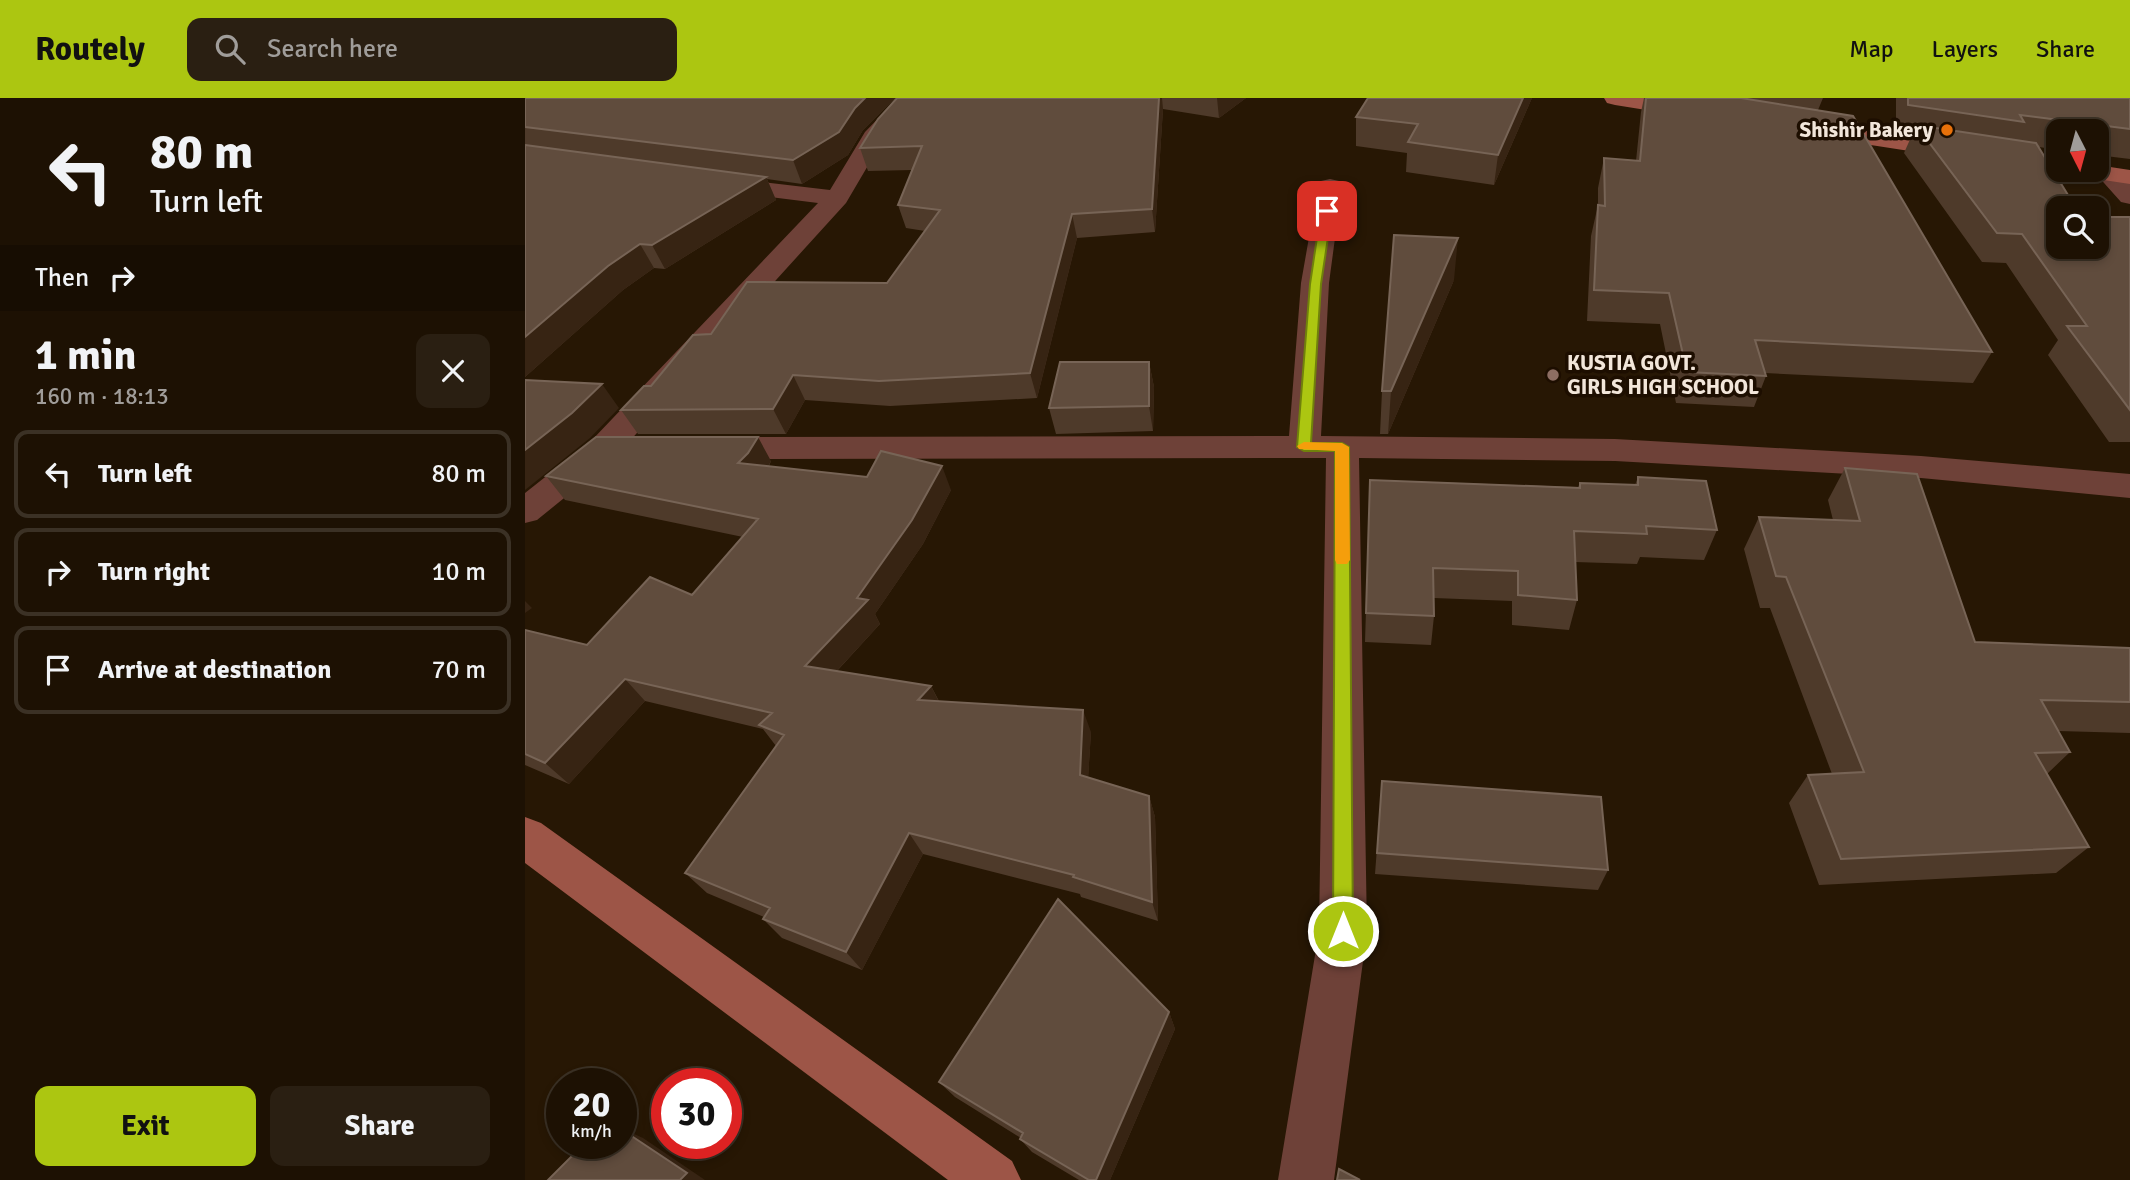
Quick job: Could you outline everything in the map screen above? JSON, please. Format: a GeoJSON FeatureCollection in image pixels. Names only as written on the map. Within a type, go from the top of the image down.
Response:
{"type":"FeatureCollection","features":[{"type":"Feature","properties":{"kind":"main road"},"geometry":{"type":"LineString","coordinates":[[1615,98],[1720,115]]}},
{"type":"Feature","properties":{"kind":"main road"},"geometry":{"type":"LineString","coordinates":[[1786,125],[2046,165]]}},
{"type":"Feature","properties":{"kind":"main road"},"geometry":{"type":"LineString","coordinates":[[525,837],[993,1180]]}},
{"type":"Feature","properties":{"kind":"street"},"geometry":{"type":"LineString","coordinates":[[525,511],[604,448],[837,198],[873,137],[909,98]]}},
{"type":"Feature","properties":{"kind":"street"},"geometry":{"type":"LineString","coordinates":[[2119,176],[2130,197]]}},
{"type":"Feature","properties":{"kind":"street"},"geometry":{"type":"LineString","coordinates":[[701,181],[837,198]]}},
{"type":"Feature","properties":{"kind":"street"},"geometry":{"type":"LineString","coordinates":[[1306,1180],[1343,931],[1315,284],[1330,186]]}},
{"type":"Feature","properties":{"kind":"street"},"geometry":{"type":"LineString","coordinates":[[688,448],[1323,447],[1615,450],[1921,467],[2130,486]]}},
{"type":"Feature","properties":{"kind":"street"},"geometry":{"type":"LineString","coordinates":[[604,448],[646,448]]}},
{"type":"Feature","properties":{"kind":"building"},"geometry":{"type":"Polygon","coordinates":[[[525,98],[865,98],[839,132],[793,160],[525,127],[525,98]]]}},
{"type":"Feature","properties":{"kind":"building"},"geometry":{"type":"Polygon","coordinates":[[[897,98],[1159,98],[1152,209],[1072,214],[1030,373],[879,381],[793,375],[773,409],[621,410],[644,386],[651,386],[693,335],[711,334],[747,282],[887,283],[940,210],[898,205],[922,146],[860,148],[878,119],[897,98]]]}},
{"type":"Feature","properties":{"kind":"building"},"geometry":{"type":"Polygon","coordinates":[[[1368,98],[1523,98],[1498,155],[1408,142],[1418,124],[1356,117],[1368,98]]]}},
{"type":"Feature","properties":{"kind":"building"},"geometry":{"type":"Polygon","coordinates":[[[1646,98],[1741,98],[1853,116],[1992,352],[1755,340],[1766,376],[1687,372],[1669,293],[1594,290],[1598,205],[1605,206],[1604,158],[1640,161],[1646,98]]]}},
{"type":"Feature","properties":{"kind":"building"},"geometry":{"type":"Polygon","coordinates":[[[1908,98],[2130,98],[2130,129],[2109,126],[2109,119],[2051,119],[2020,115],[2024,122],[1908,105],[1908,98]]]}},
{"type":"Feature","properties":{"kind":"building"},"geometry":{"type":"Polygon","coordinates":[[[1916,125],[2036,143],[2046,159],[2046,182],[2060,182],[2069,196],[2046,196],[2046,259],[2109,259],[2109,217],[2130,217],[2130,410],[2067,326],[2087,326],[2022,234],[1997,233],[1916,125]]]}},
{"type":"Feature","properties":{"kind":"building"},"geometry":{"type":"Polygon","coordinates":[[[525,145],[766,177],[652,245],[640,244],[608,266],[525,337],[525,145]]]}},
{"type":"Feature","properties":{"kind":"building"},"geometry":{"type":"Polygon","coordinates":[[[1394,235],[1458,238],[1391,391],[1382,391],[1394,235]]]}},
{"type":"Feature","properties":{"kind":"building"},"geometry":{"type":"Polygon","coordinates":[[[1060,362],[1149,362],[1149,406],[1049,408],[1060,362]]]}},
{"type":"Feature","properties":{"kind":"building"},"geometry":{"type":"Polygon","coordinates":[[[525,380],[602,384],[572,413],[525,450],[525,380]]]}},
{"type":"Feature","properties":{"kind":"building"},"geometry":{"type":"Polygon","coordinates":[[[596,437],[758,437],[738,463],[867,477],[881,451],[942,466],[912,520],[857,598],[868,600],[805,666],[931,686],[918,700],[1083,710],[1080,775],[1149,796],[1152,902],[1073,877],[1074,875],[909,833],[846,952],[763,919],[770,908],[685,873],[784,735],[759,725],[772,713],[625,679],[545,763],[525,754],[525,630],[587,645],[650,577],[692,595],[758,519],[546,476],[596,437]]]}},
{"type":"Feature","properties":{"kind":"building"},"geometry":{"type":"Polygon","coordinates":[[[1845,468],[1917,474],[1975,642],[2130,648],[2130,702],[2041,700],[2070,752],[2035,753],[2089,847],[1841,859],[1808,775],[1864,772],[1786,577],[1776,576],[1759,517],[1860,521],[1845,468]]]}},
{"type":"Feature","properties":{"kind":"building"},"geometry":{"type":"Polygon","coordinates":[[[1638,477],[1706,481],[1717,530],[1646,526],[1647,534],[1574,531],[1577,600],[1518,595],[1518,571],[1433,568],[1434,616],[1366,613],[1370,480],[1580,488],[1580,483],[1638,485],[1638,477]]]}},
{"type":"Feature","properties":{"kind":"building"},"geometry":{"type":"Polygon","coordinates":[[[1382,781],[1601,797],[1608,870],[1377,853],[1382,781]]]}},
{"type":"Feature","properties":{"kind":"building"},"geometry":{"type":"Polygon","coordinates":[[[1058,899],[1169,1012],[1096,1180],[1089,1180],[1020,1139],[1023,1133],[939,1082],[1058,899]]]}},
{"type":"Feature","properties":{"kind":"building"},"geometry":{"type":"Polygon","coordinates":[[[637,1140],[651,1149],[651,1159],[666,1159],[687,1173],[680,1180],[548,1180],[569,1159],[637,1159],[637,1140]]]}},
{"type":"Feature","properties":{"kind":"building"},"geometry":{"type":"Polygon","coordinates":[[[1339,1169],[1360,1180],[1337,1180],[1339,1169]]]}},
{"type":"Feature","properties":{"kind":"slow traffic"},"geometry":{"type":"LineString","coordinates":[[1304,446],[1342,447],[1342,560]]}},
{"type":"Feature","properties":{"kind":"place","name":"Shishir Bakery"},"geometry":{"type":"Point","coordinates":[1947,130]}},
{"type":"Feature","properties":{"kind":"place","name":"KUSTIA GOVT. GIRLS HIGH SCHOOL"},"geometry":{"type":"Point","coordinates":[1553,375]}},
{"type":"Feature","properties":{"kind":"route"},"geometry":{"type":"LineString","coordinates":[[1327,211],[1315,284],[1304,447],[1342,447],[1343,931]]}}]}
